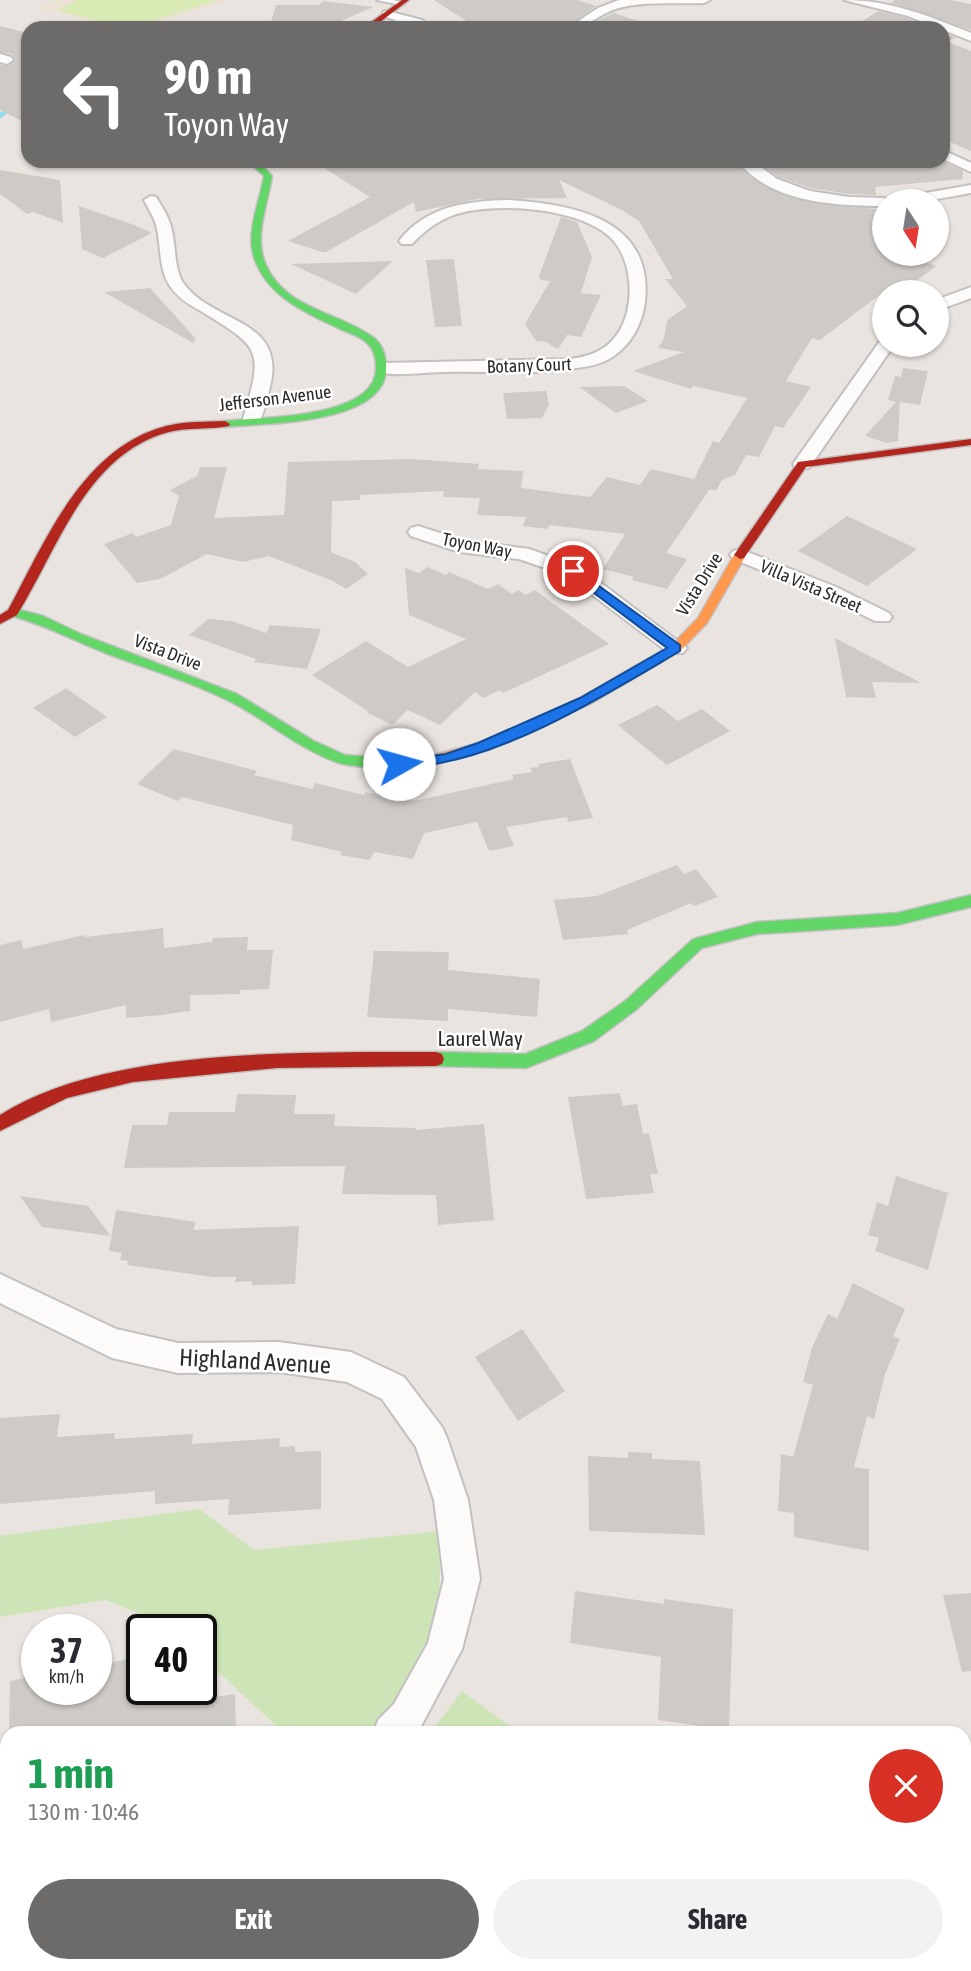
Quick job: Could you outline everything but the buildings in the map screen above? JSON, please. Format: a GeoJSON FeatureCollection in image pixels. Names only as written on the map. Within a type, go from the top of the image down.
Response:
{"type":"FeatureCollection","features":[{"type":"Feature","properties":{"kind":"street"},"geometry":{"type":"LineString","coordinates":[[585,21],[602,10],[621,3],[704,0]]}},
{"type":"Feature","properties":{"kind":"street"},"geometry":{"type":"LineString","coordinates":[[850,0],[911,13],[931,21]]}},
{"type":"Feature","properties":{"kind":"street"},"geometry":{"type":"LineString","coordinates":[[372,21],[383,7],[404,2]]}},
{"type":"Feature","properties":{"kind":"street"},"geometry":{"type":"LineString","coordinates":[[383,7],[416,21]]}},
{"type":"Feature","properties":{"kind":"street"},"geometry":{"type":"LineString","coordinates":[[950,29],[971,37]]}},
{"type":"Feature","properties":{"kind":"street"},"geometry":{"type":"LineString","coordinates":[[950,158],[971,168]]}},
{"type":"Feature","properties":{"kind":"street"},"geometry":{"type":"LineString","coordinates":[[261,168],[268,176],[266,200],[257,216],[255,238],[260,270],[275,290],[374,343],[382,355],[384,368]]}},
{"type":"Feature","properties":{"kind":"street"},"geometry":{"type":"LineString","coordinates":[[752,168],[761,176],[803,193],[872,201]]}},
{"type":"Feature","properties":{"kind":"street"},"geometry":{"type":"LineString","coordinates":[[949,192],[971,188]]}},
{"type":"Feature","properties":{"kind":"street"},"geometry":{"type":"LineString","coordinates":[[151,200],[163,223],[176,285],[203,308],[244,331],[257,342],[264,355],[264,378],[252,419]]}},
{"type":"Feature","properties":{"kind":"street","name":"Botany Court"},"geometry":{"type":"LineString","coordinates":[[384,368],[564,365],[591,361],[612,351],[627,334],[636,310],[638,287],[627,250],[615,234],[593,218],[525,206],[472,207],[447,212],[419,227],[407,241]]}},
{"type":"Feature","properties":{"kind":"street"},"geometry":{"type":"LineString","coordinates":[[949,301],[971,292]]}},
{"type":"Feature","properties":{"kind":"street"},"geometry":{"type":"LineString","coordinates":[[803,464],[878,357]]}},
{"type":"Feature","properties":{"kind":"street","name":"Jefferson Avenue"},"geometry":{"type":"LineString","coordinates":[[6,616],[78,497],[101,468],[127,447],[163,430],[252,419],[308,417],[347,408],[370,395],[384,368]]}},
{"type":"Feature","properties":{"kind":"street"},"geometry":{"type":"LineString","coordinates":[[803,464],[971,442]]}},
{"type":"Feature","properties":{"kind":"street","name":"Vista Drive"},"geometry":{"type":"LineString","coordinates":[[6,616],[39,619],[77,637],[232,697],[309,744],[343,759],[373,764],[399,764],[447,758],[483,747],[585,701],[676,648],[703,620],[740,555],[803,464]]}},
{"type":"Feature","properties":{"kind":"street","name":"Toyon Way"},"geometry":{"type":"LineString","coordinates":[[418,532],[459,546],[522,553],[573,571],[676,648]]}},
{"type":"Feature","properties":{"kind":"street","name":"Villa Vista Street"},"geometry":{"type":"LineString","coordinates":[[740,555],[829,591],[882,617]]}},
{"type":"Feature","properties":{"kind":"street","name":"Laurel Way"},"geometry":{"type":"LineString","coordinates":[[0,1124],[22,1108],[82,1086],[145,1073],[238,1062],[331,1057],[526,1061],[588,1036],[631,1005],[697,944],[757,928],[897,919],[971,901]]}},
{"type":"Feature","properties":{"kind":"street","name":"Highland Avenue"},"geometry":{"type":"LineString","coordinates":[[0,1288],[112,1343],[178,1359],[279,1357],[351,1367],[393,1388],[430,1438],[451,1500],[461,1579],[444,1649],[407,1717],[398,1726]]}},
{"type":"Feature","properties":{"kind":"shaded area"},"geometry":{"type":"Polygon","coordinates":[[[55,0],[229,0],[162,21],[91,21],[38,8],[55,0]]]}},
{"type":"Feature","properties":{"kind":"green space"},"geometry":{"type":"Polygon","coordinates":[[[78,0],[217,0],[153,21],[101,21],[57,11],[78,0]]]}},
{"type":"Feature","properties":{"kind":"green space"},"geometry":{"type":"Polygon","coordinates":[[[199,1509],[254,1550],[441,1531],[439,1604],[419,1665],[395,1711],[376,1726],[277,1726],[217,1671],[217,1614],[141,1614],[105,1600],[0,1617],[0,1536],[199,1509]]]}},
{"type":"Feature","properties":{"kind":"green space"},"geometry":{"type":"Polygon","coordinates":[[[462,1691],[510,1726],[436,1726],[462,1691]]]}},
{"type":"Feature","properties":{"kind":"waterway"},"geometry":{"type":"LineString","coordinates":[[0,116],[10,108],[21,104]]}},
{"type":"Feature","properties":{"kind":"traffic: fast"},"geometry":{"type":"LineString","coordinates":[[225,424],[327,414],[364,397],[372,391],[381,374],[380,356],[371,341],[298,304],[268,277],[257,254],[256,242],[268,176],[260,168]]}},
{"type":"Feature","properties":{"kind":"traffic: fast"},"geometry":{"type":"LineString","coordinates":[[13,612],[39,619],[77,637],[232,697],[309,744],[343,759],[399,764],[431,760]]}},
{"type":"Feature","properties":{"kind":"traffic: fast"},"geometry":{"type":"LineString","coordinates":[[436,1059],[526,1061],[588,1036],[631,1005],[697,944],[757,928],[897,919],[971,901]]}},
{"type":"Feature","properties":{"kind":"traffic: slow"},"geometry":{"type":"LineString","coordinates":[[431,760],[483,747],[585,701],[676,648],[703,620],[740,555]]}},
{"type":"Feature","properties":{"kind":"traffic: jam"},"geometry":{"type":"LineString","coordinates":[[377,21],[406,0]]}},
{"type":"Feature","properties":{"kind":"traffic: jam"},"geometry":{"type":"LineString","coordinates":[[0,620],[13,612],[72,506],[110,461],[134,443],[161,431],[184,426],[225,424]]}},
{"type":"Feature","properties":{"kind":"traffic: jam"},"geometry":{"type":"LineString","coordinates":[[740,555],[802,464],[971,442]]}},
{"type":"Feature","properties":{"kind":"traffic: jam"},"geometry":{"type":"LineString","coordinates":[[0,1124],[41,1100],[86,1085],[133,1075],[277,1061],[436,1059]]}},
{"type":"Feature","properties":{"kind":"route"},"geometry":{"type":"LineString","coordinates":[[399,764],[447,758],[483,747],[585,701],[676,648],[573,571]]}}]}
